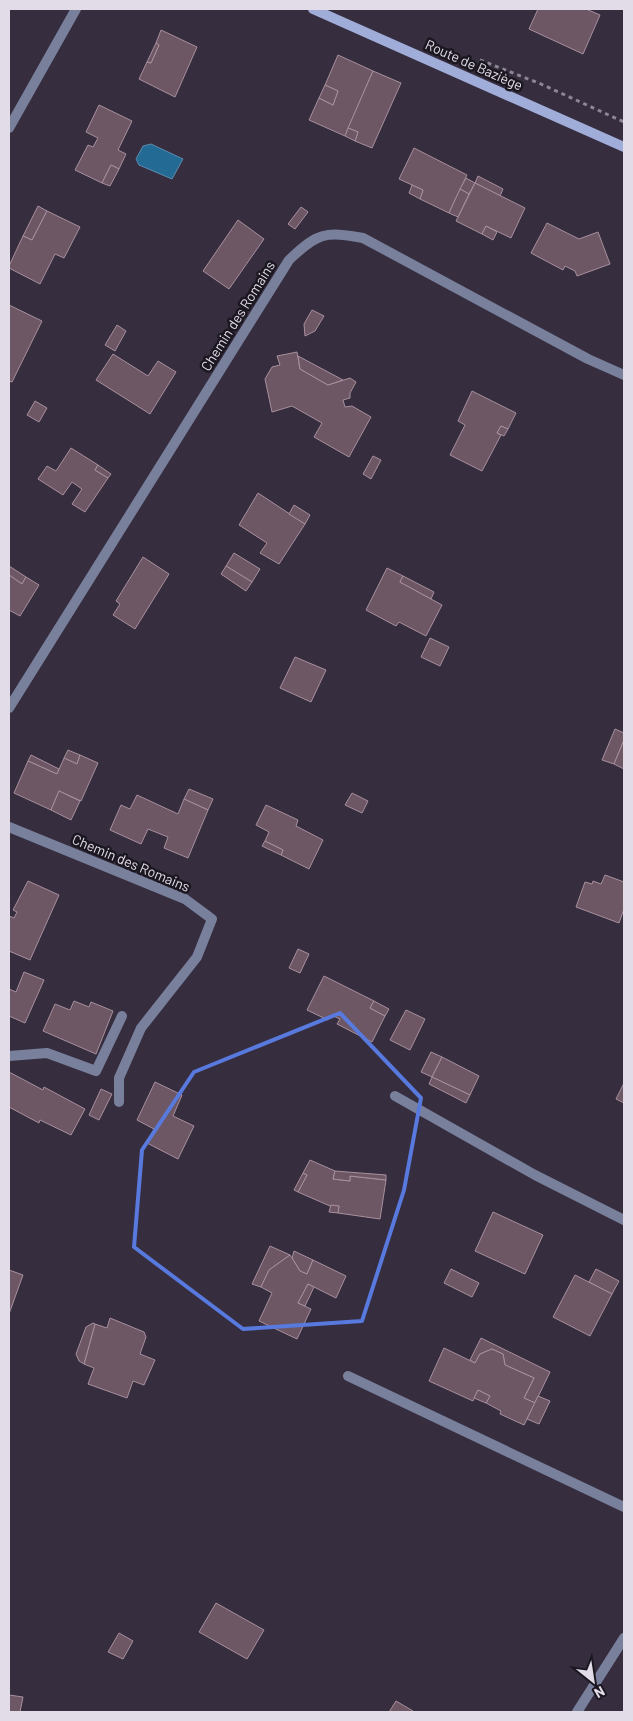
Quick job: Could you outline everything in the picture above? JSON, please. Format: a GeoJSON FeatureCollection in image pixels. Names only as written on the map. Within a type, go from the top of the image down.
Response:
{"type":"FeatureCollection","features":[{"type":"Feature","properties":{"kind":"main road","name":"Route de Baziège"},"geometry":{"type":"LineString","coordinates":[[313,9],[624,147]]}},
{"type":"Feature","properties":{"kind":"street"},"geometry":{"type":"LineString","coordinates":[[9,128],[76,9]]}},
{"type":"Feature","properties":{"kind":"street","name":"Chemin des Romains"},"geometry":{"type":"LineString","coordinates":[[9,708],[289,260],[310,240],[334,233],[363,238],[588,359],[624,375]]}},
{"type":"Feature","properties":{"kind":"street","name":"Chemin des Romains"},"geometry":{"type":"LineString","coordinates":[[9,827],[185,899],[212,919],[197,957],[141,1028],[119,1078],[119,1102]]}},
{"type":"Feature","properties":{"kind":"street"},"geometry":{"type":"LineString","coordinates":[[9,1056],[47,1053],[96,1071],[122,1016]]}},
{"type":"Feature","properties":{"kind":"street"},"geometry":{"type":"LineString","coordinates":[[395,1096],[535,1175],[624,1220]]}},
{"type":"Feature","properties":{"kind":"street"},"geometry":{"type":"LineString","coordinates":[[348,1376],[624,1507]]}},
{"type":"Feature","properties":{"kind":"street"},"geometry":{"type":"LineString","coordinates":[[578,1712],[624,1638]]}},
{"type":"Feature","properties":{"kind":"highlighted area"},"geometry":{"type":"Polygon","coordinates":[[[340,1013],[421,1098],[404,1190],[362,1321],[243,1329],[134,1247],[142,1150],[194,1072],[340,1013]]]}},
{"type":"Feature","properties":{"kind":"water"},"geometry":{"type":"Polygon","coordinates":[[[151,144],[183,159],[172,179],[139,165],[136,159],[143,146],[151,144]]]}},
{"type":"Feature","properties":{"kind":"building"},"geometry":{"type":"Polygon","coordinates":[[[538,9],[586,9],[600,15],[583,54],[529,29],[538,9]]]}},
{"type":"Feature","properties":{"kind":"building"},"geometry":{"type":"Polygon","coordinates":[[[161,30],[197,47],[175,97],[139,79],[147,62],[151,63],[159,45],[156,43],[161,30]]]}},
{"type":"Feature","properties":{"kind":"building"},"geometry":{"type":"Polygon","coordinates":[[[156,43],[159,45],[151,63],[147,62],[156,43]]]}},
{"type":"Feature","properties":{"kind":"building"},"geometry":{"type":"Polygon","coordinates":[[[338,55],[373,71],[345,136],[309,120],[319,98],[333,105],[338,91],[325,85],[338,55]]]}},
{"type":"Feature","properties":{"kind":"building"},"geometry":{"type":"Polygon","coordinates":[[[373,71],[401,83],[372,148],[355,141],[358,132],[348,128],[373,71]]]}},
{"type":"Feature","properties":{"kind":"building"},"geometry":{"type":"Polygon","coordinates":[[[325,85],[338,91],[333,105],[319,98],[325,85]]]}},
{"type":"Feature","properties":{"kind":"building"},"geometry":{"type":"Polygon","coordinates":[[[99,105],[132,121],[118,150],[126,154],[119,169],[111,165],[102,183],[75,170],[88,145],[93,147],[98,138],[86,132],[99,105]]]}},
{"type":"Feature","properties":{"kind":"building"},"geometry":{"type":"Polygon","coordinates":[[[348,128],[358,132],[355,141],[345,136],[348,128]]]}},
{"type":"Feature","properties":{"kind":"building"},"geometry":{"type":"Polygon","coordinates":[[[414,148],[467,175],[449,213],[420,199],[423,190],[399,179],[414,148]]]}},
{"type":"Feature","properties":{"kind":"building"},"geometry":{"type":"Polygon","coordinates":[[[111,165],[119,169],[110,186],[102,183],[111,165]]]}},
{"type":"Feature","properties":{"kind":"building"},"geometry":{"type":"Polygon","coordinates":[[[478,176],[503,189],[500,196],[475,183],[478,176]]]}},
{"type":"Feature","properties":{"kind":"building"},"geometry":{"type":"Polygon","coordinates":[[[466,178],[475,183],[469,194],[460,189],[466,178]]]}},
{"type":"Feature","properties":{"kind":"building"},"geometry":{"type":"Polygon","coordinates":[[[475,183],[525,208],[511,238],[486,226],[482,234],[456,221],[475,183]]]}},
{"type":"Feature","properties":{"kind":"building"},"geometry":{"type":"Polygon","coordinates":[[[412,185],[423,190],[420,199],[409,193],[412,185]]]}},
{"type":"Feature","properties":{"kind":"building"},"geometry":{"type":"Polygon","coordinates":[[[460,189],[469,194],[458,217],[449,213],[460,189]]]}},
{"type":"Feature","properties":{"kind":"building"},"geometry":{"type":"Polygon","coordinates":[[[38,206],[47,211],[32,240],[23,236],[38,206]]]}},
{"type":"Feature","properties":{"kind":"building"},"geometry":{"type":"Polygon","coordinates":[[[301,207],[308,212],[295,229],[288,224],[301,207]]]}},
{"type":"Feature","properties":{"kind":"building"},"geometry":{"type":"Polygon","coordinates":[[[47,211],[80,227],[64,258],[55,254],[40,284],[9,268],[9,266],[23,236],[32,240],[47,211]]]}},
{"type":"Feature","properties":{"kind":"building"},"geometry":{"type":"Polygon","coordinates":[[[238,220],[264,239],[229,289],[203,271],[238,220]]]}},
{"type":"Feature","properties":{"kind":"building"},"geometry":{"type":"Polygon","coordinates":[[[547,223],[579,239],[598,232],[610,264],[577,276],[575,271],[565,266],[563,270],[531,253],[547,223]]]}},
{"type":"Feature","properties":{"kind":"building"},"geometry":{"type":"Polygon","coordinates":[[[486,226],[497,232],[493,240],[482,234],[486,226]]]}},
{"type":"Feature","properties":{"kind":"building"},"geometry":{"type":"Polygon","coordinates":[[[9,305],[42,321],[12,382],[9,381],[9,305]]]}},
{"type":"Feature","properties":{"kind":"building"},"geometry":{"type":"Polygon","coordinates":[[[312,310],[324,316],[315,331],[305,336],[304,324],[312,310]]]}},
{"type":"Feature","properties":{"kind":"building"},"geometry":{"type":"Polygon","coordinates":[[[117,325],[126,331],[115,351],[105,345],[117,325]]]}},
{"type":"Feature","properties":{"kind":"building"},"geometry":{"type":"Polygon","coordinates":[[[297,352],[300,369],[328,385],[350,378],[356,382],[350,393],[350,398],[343,400],[345,407],[352,406],[371,417],[349,457],[314,437],[322,423],[292,406],[272,412],[265,379],[272,367],[280,365],[277,356],[297,352]]]}},
{"type":"Feature","properties":{"kind":"building"},"geometry":{"type":"Polygon","coordinates":[[[113,354],[148,376],[158,361],[176,372],[150,414],[96,380],[113,354]]]}},
{"type":"Feature","properties":{"kind":"building"},"geometry":{"type":"Polygon","coordinates":[[[298,356],[343,380],[328,385],[300,369],[298,356]]]}},
{"type":"Feature","properties":{"kind":"building"},"geometry":{"type":"Polygon","coordinates":[[[472,391],[516,413],[508,429],[501,426],[497,433],[501,435],[482,471],[450,455],[465,425],[458,421],[472,391]]]}},
{"type":"Feature","properties":{"kind":"building"},"geometry":{"type":"Polygon","coordinates":[[[35,401],[47,408],[39,422],[27,415],[35,401]]]}},
{"type":"Feature","properties":{"kind":"building"},"geometry":{"type":"Polygon","coordinates":[[[501,426],[508,429],[504,436],[497,433],[501,426]]]}},
{"type":"Feature","properties":{"kind":"building"},"geometry":{"type":"Polygon","coordinates":[[[71,448],[98,465],[95,470],[108,478],[85,512],[72,504],[82,489],[72,482],[63,495],[38,479],[47,466],[56,471],[71,448]]]}},
{"type":"Feature","properties":{"kind":"building"},"geometry":{"type":"Polygon","coordinates":[[[373,456],[381,460],[371,479],[363,474],[373,456]]]}},
{"type":"Feature","properties":{"kind":"building"},"geometry":{"type":"Polygon","coordinates":[[[98,465],[111,474],[108,478],[95,470],[98,465]]]}},
{"type":"Feature","properties":{"kind":"building"},"geometry":{"type":"Polygon","coordinates":[[[258,493],[305,524],[279,564],[260,553],[267,543],[239,525],[258,493]]]}},
{"type":"Feature","properties":{"kind":"building"},"geometry":{"type":"Polygon","coordinates":[[[294,505],[310,515],[305,524],[289,514],[294,505]]]}},
{"type":"Feature","properties":{"kind":"building"},"geometry":{"type":"Polygon","coordinates":[[[234,553],[260,569],[252,582],[226,566],[234,553]]]}},
{"type":"Feature","properties":{"kind":"building"},"geometry":{"type":"Polygon","coordinates":[[[143,557],[169,574],[135,629],[113,615],[120,604],[116,601],[143,557]]]}},
{"type":"Feature","properties":{"kind":"building"},"geometry":{"type":"Polygon","coordinates":[[[9,566],[26,577],[22,584],[9,575],[9,566]]]}},
{"type":"Feature","properties":{"kind":"building"},"geometry":{"type":"Polygon","coordinates":[[[226,566],[252,582],[246,591],[221,574],[226,566]]]}},
{"type":"Feature","properties":{"kind":"building"},"geometry":{"type":"Polygon","coordinates":[[[387,568],[403,576],[400,582],[442,605],[426,636],[399,622],[396,626],[366,610],[387,568]]]}},
{"type":"Feature","properties":{"kind":"building"},"geometry":{"type":"Polygon","coordinates":[[[9,575],[22,584],[26,577],[39,585],[20,616],[9,610],[9,575]]]}},
{"type":"Feature","properties":{"kind":"building"},"geometry":{"type":"Polygon","coordinates":[[[403,576],[434,592],[431,599],[400,582],[403,576]]]}},
{"type":"Feature","properties":{"kind":"building"},"geometry":{"type":"Polygon","coordinates":[[[430,638],[449,647],[440,666],[421,657],[430,638]]]}},
{"type":"Feature","properties":{"kind":"building"},"geometry":{"type":"Polygon","coordinates":[[[295,657],[326,670],[311,702],[280,688],[295,657]]]}},
{"type":"Feature","properties":{"kind":"building"},"geometry":{"type":"Polygon","coordinates":[[[615,729],[624,733],[624,740],[614,764],[602,760],[615,729]]]}},
{"type":"Feature","properties":{"kind":"building"},"geometry":{"type":"Polygon","coordinates":[[[624,740],[624,769],[614,764],[624,740]]]}},
{"type":"Feature","properties":{"kind":"building"},"geometry":{"type":"Polygon","coordinates":[[[68,750],[80,755],[77,764],[64,758],[68,750]]]}},
{"type":"Feature","properties":{"kind":"building"},"geometry":{"type":"Polygon","coordinates":[[[31,755],[59,769],[57,774],[28,761],[31,755]]]}},
{"type":"Feature","properties":{"kind":"building"},"geometry":{"type":"Polygon","coordinates":[[[80,755],[98,763],[81,801],[59,791],[51,810],[14,793],[28,761],[57,774],[64,758],[77,764],[80,755]]]}},
{"type":"Feature","properties":{"kind":"building"},"geometry":{"type":"Polygon","coordinates":[[[189,789],[213,799],[208,810],[184,799],[189,789]]]}},
{"type":"Feature","properties":{"kind":"building"},"geometry":{"type":"Polygon","coordinates":[[[59,791],[80,801],[71,820],[51,810],[59,791]]]}},
{"type":"Feature","properties":{"kind":"building"},"geometry":{"type":"Polygon","coordinates":[[[352,793],[368,801],[362,813],[345,805],[352,793]]]}},
{"type":"Feature","properties":{"kind":"building"},"geometry":{"type":"Polygon","coordinates":[[[137,795],[178,814],[184,799],[208,810],[188,858],[164,848],[168,837],[148,829],[141,844],[110,830],[121,805],[130,809],[137,795]]]}},
{"type":"Feature","properties":{"kind":"building"},"geometry":{"type":"Polygon","coordinates":[[[266,805],[298,820],[296,826],[323,840],[309,869],[281,855],[283,850],[265,841],[269,832],[256,825],[266,805]]]}},
{"type":"Feature","properties":{"kind":"building"},"geometry":{"type":"Polygon","coordinates":[[[265,841],[283,850],[281,855],[262,846],[265,841]]]}},
{"type":"Feature","properties":{"kind":"building"},"geometry":{"type":"Polygon","coordinates":[[[605,875],[624,882],[624,909],[619,923],[576,907],[585,882],[592,884],[593,881],[601,884],[605,875]]]}},
{"type":"Feature","properties":{"kind":"building"},"geometry":{"type":"Polygon","coordinates":[[[28,881],[59,895],[30,960],[9,951],[9,916],[14,918],[17,912],[13,910],[28,881]]]}},
{"type":"Feature","properties":{"kind":"building"},"geometry":{"type":"Polygon","coordinates":[[[298,949],[309,954],[300,973],[289,968],[298,949]]]}},
{"type":"Feature","properties":{"kind":"building"},"geometry":{"type":"Polygon","coordinates":[[[24,972],[44,980],[25,1023],[9,1016],[9,989],[16,992],[24,972]]]}},
{"type":"Feature","properties":{"kind":"building"},"geometry":{"type":"Polygon","coordinates":[[[324,976],[374,1001],[370,1008],[385,1016],[372,1042],[337,1024],[340,1019],[331,1015],[328,1020],[307,1010],[324,976]]]}},
{"type":"Feature","properties":{"kind":"building"},"geometry":{"type":"Polygon","coordinates":[[[74,1001],[89,1007],[91,1002],[113,1011],[96,1054],[43,1031],[55,1004],[70,1010],[74,1001]]]}},
{"type":"Feature","properties":{"kind":"building"},"geometry":{"type":"Polygon","coordinates":[[[374,1001],[389,1009],[385,1016],[370,1008],[374,1001]]]}},
{"type":"Feature","properties":{"kind":"building"},"geometry":{"type":"Polygon","coordinates":[[[406,1010],[425,1019],[410,1050],[390,1040],[406,1010]]]}},
{"type":"Feature","properties":{"kind":"building"},"geometry":{"type":"Polygon","coordinates":[[[431,1052],[442,1057],[432,1077],[421,1072],[431,1052]]]}},
{"type":"Feature","properties":{"kind":"building"},"geometry":{"type":"Polygon","coordinates":[[[442,1057],[479,1076],[470,1095],[432,1077],[442,1057]]]}},
{"type":"Feature","properties":{"kind":"building"},"geometry":{"type":"Polygon","coordinates":[[[9,1072],[43,1090],[44,1087],[85,1109],[71,1135],[40,1120],[39,1123],[9,1107],[9,1072]]]}},
{"type":"Feature","properties":{"kind":"building"},"geometry":{"type":"Polygon","coordinates":[[[432,1077],[470,1095],[466,1103],[429,1084],[432,1077]]]}},
{"type":"Feature","properties":{"kind":"building"},"geometry":{"type":"Polygon","coordinates":[[[155,1082],[182,1095],[173,1116],[194,1126],[178,1159],[147,1143],[154,1129],[137,1120],[155,1082]]]}},
{"type":"Feature","properties":{"kind":"building"},"geometry":{"type":"Polygon","coordinates":[[[624,1083],[624,1103],[616,1099],[624,1083]]]}},
{"type":"Feature","properties":{"kind":"building"},"geometry":{"type":"Polygon","coordinates":[[[101,1089],[112,1094],[99,1120],[89,1115],[101,1089]]]}},
{"type":"Feature","properties":{"kind":"building"},"geometry":{"type":"Polygon","coordinates":[[[310,1160],[335,1171],[333,1179],[350,1181],[350,1176],[386,1180],[380,1219],[338,1213],[339,1206],[330,1206],[298,1192],[307,1175],[303,1173],[310,1160]]]}},
{"type":"Feature","properties":{"kind":"building"},"geometry":{"type":"Polygon","coordinates":[[[335,1171],[386,1175],[386,1180],[350,1176],[350,1181],[333,1179],[335,1171]]]}},
{"type":"Feature","properties":{"kind":"building"},"geometry":{"type":"Polygon","coordinates":[[[303,1173],[307,1175],[298,1192],[294,1190],[303,1173]]]}},
{"type":"Feature","properties":{"kind":"building"},"geometry":{"type":"Polygon","coordinates":[[[331,1205],[339,1206],[338,1213],[329,1212],[331,1205]]]}},
{"type":"Feature","properties":{"kind":"building"},"geometry":{"type":"Polygon","coordinates":[[[493,1212],[543,1235],[525,1274],[475,1251],[493,1212]]]}},
{"type":"Feature","properties":{"kind":"building"},"geometry":{"type":"Polygon","coordinates":[[[270,1246],[290,1255],[269,1270],[261,1287],[252,1284],[270,1246]]]}},
{"type":"Feature","properties":{"kind":"building"},"geometry":{"type":"Polygon","coordinates":[[[294,1251],[313,1260],[307,1274],[300,1271],[292,1258],[294,1251]]]}},
{"type":"Feature","properties":{"kind":"building"},"geometry":{"type":"Polygon","coordinates":[[[290,1255],[300,1271],[307,1274],[313,1260],[346,1276],[336,1298],[308,1284],[298,1303],[311,1309],[297,1339],[259,1321],[272,1293],[261,1287],[269,1270],[290,1255]]]}},
{"type":"Feature","properties":{"kind":"building"},"geometry":{"type":"Polygon","coordinates":[[[451,1269],[479,1283],[472,1297],[444,1283],[451,1269]]]}},
{"type":"Feature","properties":{"kind":"building"},"geometry":{"type":"Polygon","coordinates":[[[596,1269],[619,1281],[612,1294],[589,1282],[596,1269]]]}},
{"type":"Feature","properties":{"kind":"building"},"geometry":{"type":"Polygon","coordinates":[[[9,1270],[23,1275],[9,1314],[9,1270]]]}},
{"type":"Feature","properties":{"kind":"building"},"geometry":{"type":"Polygon","coordinates":[[[575,1275],[612,1294],[590,1336],[553,1317],[575,1275]]]}},
{"type":"Feature","properties":{"kind":"building"},"geometry":{"type":"Polygon","coordinates":[[[308,1284],[314,1287],[305,1306],[298,1303],[308,1284]]]}},
{"type":"Feature","properties":{"kind":"building"},"geometry":{"type":"Polygon","coordinates":[[[110,1318],[144,1332],[146,1337],[140,1354],[155,1360],[144,1385],[133,1381],[127,1398],[88,1384],[94,1368],[84,1364],[95,1324],[107,1328],[110,1318]]]}},
{"type":"Feature","properties":{"kind":"building"},"geometry":{"type":"Polygon","coordinates":[[[93,1323],[95,1324],[84,1364],[79,1361],[76,1354],[86,1327],[93,1323]]]}},
{"type":"Feature","properties":{"kind":"building"},"geometry":{"type":"Polygon","coordinates":[[[481,1338],[550,1372],[535,1403],[524,1398],[534,1378],[505,1365],[503,1354],[492,1349],[480,1354],[475,1363],[470,1360],[481,1338]]]}},
{"type":"Feature","properties":{"kind":"building"},"geometry":{"type":"Polygon","coordinates":[[[444,1348],[475,1363],[480,1354],[492,1349],[503,1354],[505,1365],[534,1378],[524,1398],[535,1403],[524,1425],[500,1414],[501,1411],[486,1403],[490,1396],[478,1390],[473,1401],[429,1381],[444,1348]]]}},
{"type":"Feature","properties":{"kind":"building"},"geometry":{"type":"Polygon","coordinates":[[[478,1390],[490,1396],[486,1403],[474,1398],[478,1390]]]}},
{"type":"Feature","properties":{"kind":"building"},"geometry":{"type":"Polygon","coordinates":[[[538,1396],[550,1401],[539,1424],[527,1419],[538,1396]]]}},
{"type":"Feature","properties":{"kind":"building"},"geometry":{"type":"Polygon","coordinates":[[[216,1603],[264,1630],[247,1659],[199,1632],[216,1603]]]}},
{"type":"Feature","properties":{"kind":"building"},"geometry":{"type":"Polygon","coordinates":[[[119,1633],[133,1641],[123,1659],[108,1652],[119,1633]]]}},
{"type":"Feature","properties":{"kind":"building"},"geometry":{"type":"Polygon","coordinates":[[[9,1695],[23,1697],[20,1712],[9,1712],[9,1695]]]}},
{"type":"Feature","properties":{"kind":"building"},"geometry":{"type":"Polygon","coordinates":[[[396,1701],[413,1711],[389,1712],[396,1701]]]}}]}
